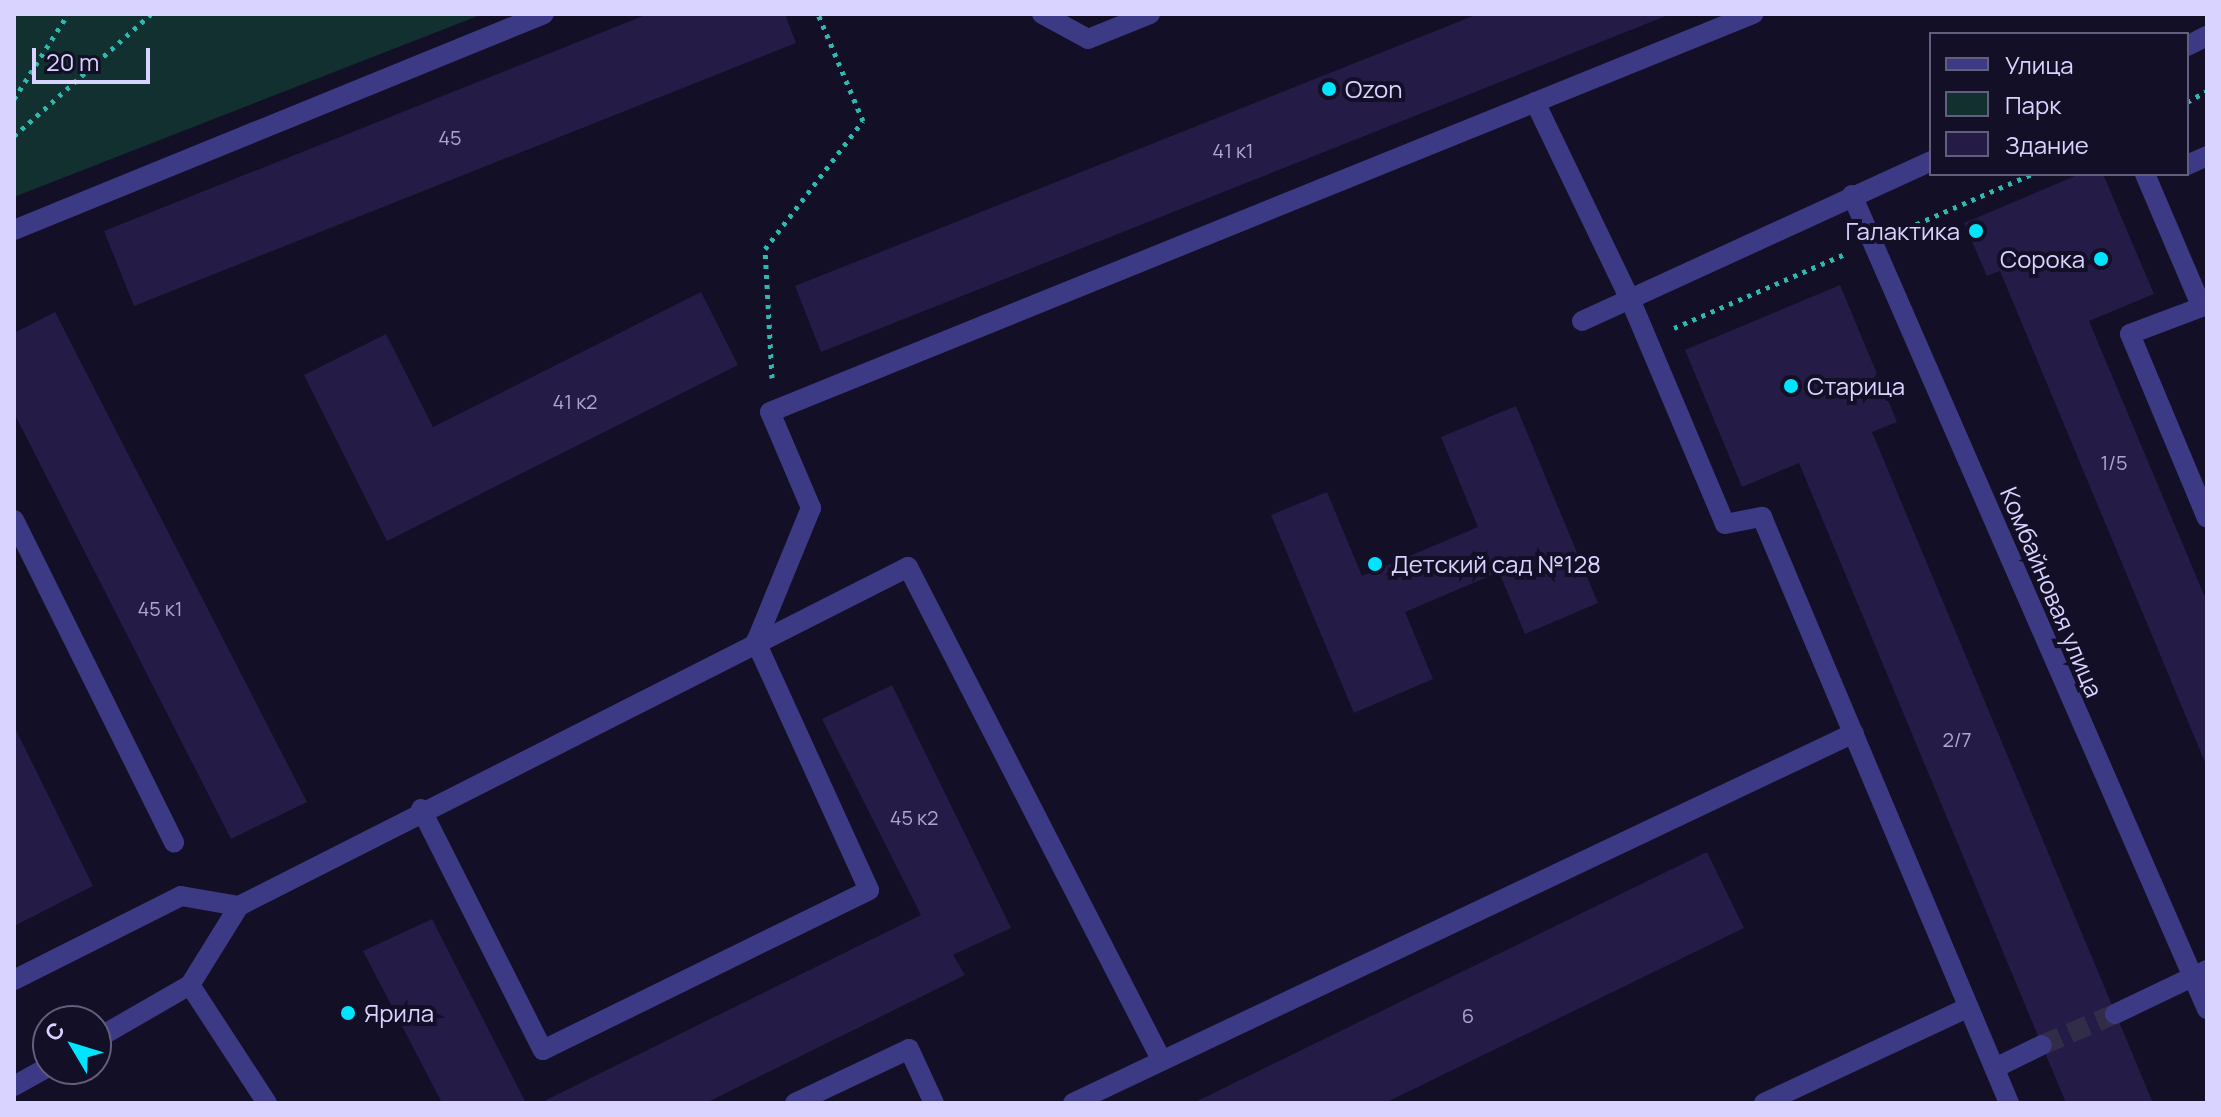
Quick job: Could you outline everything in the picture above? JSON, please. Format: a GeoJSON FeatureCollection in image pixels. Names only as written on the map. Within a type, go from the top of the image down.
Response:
{"type":"FeatureCollection","features":[{"type":"Feature","properties":{"kind":"street"},"geometry":{"type":"LineString","coordinates":[[14,230],[544,14]]}},
{"type":"Feature","properties":{"kind":"street"},"geometry":{"type":"LineString","coordinates":[[1042,14],[1088,39],[1150,14]]}},
{"type":"Feature","properties":{"kind":"street"},"geometry":{"type":"LineString","coordinates":[[421,809],[543,1050],[869,890],[756,642],[811,508],[774,410],[1753,14]]}},
{"type":"Feature","properties":{"kind":"street"},"geometry":{"type":"LineString","coordinates":[[2189,45],[2207,36]]}},
{"type":"Feature","properties":{"kind":"street"},"geometry":{"type":"LineString","coordinates":[[1535,102],[1630,299],[1725,524],[1762,517],[2009,1103]]}},
{"type":"Feature","properties":{"kind":"street"},"geometry":{"type":"LineString","coordinates":[[1582,321],[1929,162]]}},
{"type":"Feature","properties":{"kind":"street"},"geometry":{"type":"LineString","coordinates":[[2153,176],[2203,304],[2130,334],[2207,518]]}},
{"type":"Feature","properties":{"kind":"street","name":"Комбайновая улица"},"geometry":{"type":"LineString","coordinates":[[1852,195],[2200,974],[2207,1009]]}},
{"type":"Feature","properties":{"kind":"street"},"geometry":{"type":"LineString","coordinates":[[14,520],[174,842]]}},
{"type":"Feature","properties":{"kind":"street"},"geometry":{"type":"LineString","coordinates":[[112,1030],[190,985],[239,906],[421,809],[908,567],[1162,1061]]}},
{"type":"Feature","properties":{"kind":"street"},"geometry":{"type":"LineString","coordinates":[[1073,1103],[1854,733]]}},
{"type":"Feature","properties":{"kind":"street"},"geometry":{"type":"LineString","coordinates":[[14,980],[181,896],[239,906]]}},
{"type":"Feature","properties":{"kind":"street"},"geometry":{"type":"LineString","coordinates":[[2115,1014],[2200,974]]}},
{"type":"Feature","properties":{"kind":"street"},"geometry":{"type":"LineString","coordinates":[[190,985],[267,1103]]}},
{"type":"Feature","properties":{"kind":"street"},"geometry":{"type":"LineString","coordinates":[[1764,1103],[1969,1007]]}},
{"type":"Feature","properties":{"kind":"street"},"geometry":{"type":"LineString","coordinates":[[1995,1068],[2042,1045]]}},
{"type":"Feature","properties":{"kind":"street"},"geometry":{"type":"LineString","coordinates":[[795,1103],[909,1049],[934,1103]]}},
{"type":"Feature","properties":{"kind":"street"},"geometry":{"type":"LineString","coordinates":[[14,1086],[32,1076]]}},
{"type":"Feature","properties":{"kind":"path"},"geometry":{"type":"LineString","coordinates":[[14,99],[68,14]]}},
{"type":"Feature","properties":{"kind":"path"},"geometry":{"type":"LineString","coordinates":[[14,136],[151,14]]}},
{"type":"Feature","properties":{"kind":"path"},"geometry":{"type":"LineString","coordinates":[[774,410],[765,249],[863,121],[818,14]]}},
{"type":"Feature","properties":{"kind":"path"},"geometry":{"type":"LineString","coordinates":[[2189,101],[2207,91]]}},
{"type":"Feature","properties":{"kind":"path"},"geometry":{"type":"LineString","coordinates":[[1647,339],[2027,176]]}},
{"type":"Feature","properties":{"kind":"green space"},"geometry":{"type":"Polygon","coordinates":[[[14,14],[483,14],[14,197],[14,14]]]}},
{"type":"Feature","properties":{"kind":"building"},"geometry":{"type":"Polygon","coordinates":[[[648,14],[785,14],[796,43],[134,306],[104,231],[648,14]]]}},
{"type":"Feature","properties":{"kind":"building"},"geometry":{"type":"Polygon","coordinates":[[[1478,14],[1671,14],[821,352],[795,286],[1478,14]]]}},
{"type":"Feature","properties":{"kind":"building"},"geometry":{"type":"Polygon","coordinates":[[[2075,176],[2104,176],[2154,294],[2089,321],[2207,602],[2207,767],[2000,271],[1987,276],[1964,223],[2075,176]]]}},
{"type":"Feature","properties":{"kind":"building"},"geometry":{"type":"Polygon","coordinates":[[[1840,285],[1897,422],[1872,432],[2153,1103],[2066,1103],[1799,463],[1742,487],[1685,350],[1840,285]]]}},
{"type":"Feature","properties":{"kind":"building"},"geometry":{"type":"Polygon","coordinates":[[[701,292],[738,365],[387,541],[304,375],[386,334],[433,427],[701,292]]]}},
{"type":"Feature","properties":{"kind":"building"},"geometry":{"type":"Polygon","coordinates":[[[55,312],[307,802],[231,839],[14,413],[14,333],[55,312]]]}},
{"type":"Feature","properties":{"kind":"building"},"geometry":{"type":"Polygon","coordinates":[[[1516,406],[1598,603],[1525,634],[1499,572],[1405,612],[1433,679],[1354,713],[1271,515],[1327,492],[1362,576],[1478,527],[1441,437],[1516,406]]]}},
{"type":"Feature","properties":{"kind":"building"},"geometry":{"type":"Polygon","coordinates":[[[892,685],[1011,928],[953,955],[965,975],[706,1103],[540,1103],[921,915],[822,719],[892,685]]]}},
{"type":"Feature","properties":{"kind":"building"},"geometry":{"type":"Polygon","coordinates":[[[14,726],[93,886],[14,926],[14,726]]]}},
{"type":"Feature","properties":{"kind":"building"},"geometry":{"type":"Polygon","coordinates":[[[1707,852],[1744,928],[1385,1103],[1193,1103],[1707,852]]]}},
{"type":"Feature","properties":{"kind":"building"},"geometry":{"type":"Polygon","coordinates":[[[432,919],[526,1103],[442,1103],[363,951],[432,919]]]}},
{"type":"Feature","properties":{"kind":"tunnel"},"geometry":{"type":"LineString","coordinates":[[2042,1045],[2115,1014]]}},
{"type":"Feature","properties":{"kind":"place","name":"Ozon"},"geometry":{"type":"Point","coordinates":[1329,89]}},
{"type":"Feature","properties":{"kind":"place","name":"Галактика"},"geometry":{"type":"Point","coordinates":[1976,231]}},
{"type":"Feature","properties":{"kind":"place","name":"Сорока"},"geometry":{"type":"Point","coordinates":[2101,259]}},
{"type":"Feature","properties":{"kind":"place","name":"Старица"},"geometry":{"type":"Point","coordinates":[1791,386]}},
{"type":"Feature","properties":{"kind":"place","name":"Детский сад №128"},"geometry":{"type":"Point","coordinates":[1375,564]}},
{"type":"Feature","properties":{"kind":"place","name":"Ярила"},"geometry":{"type":"Point","coordinates":[348,1013]}}]}
